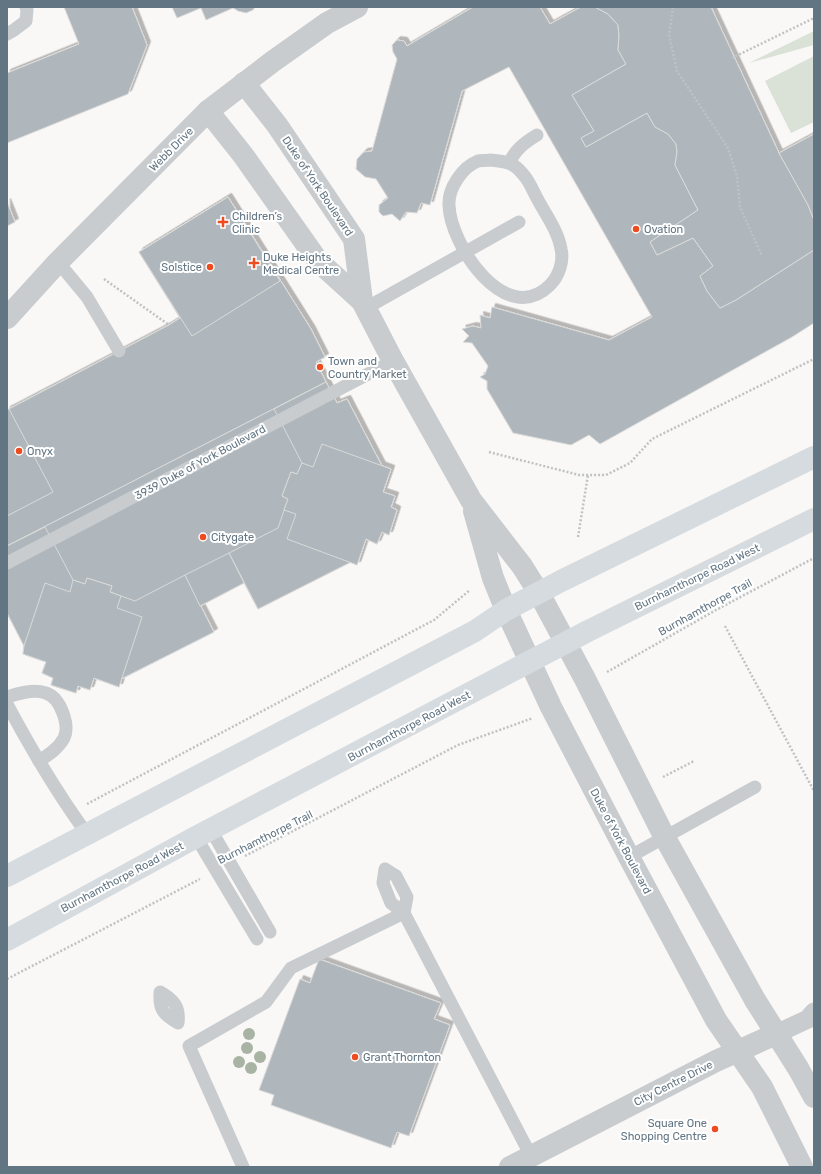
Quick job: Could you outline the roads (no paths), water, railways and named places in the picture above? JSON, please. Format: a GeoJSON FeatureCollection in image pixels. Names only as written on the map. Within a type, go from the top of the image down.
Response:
{"type":"FeatureCollection","features":[{"type":"Feature","properties":{"kind":"main road"},"geometry":{"type":"LineString","coordinates":[[7,876],[468,634],[506,610],[539,592],[814,457]]}},
{"type":"Feature","properties":{"kind":"main road","name":"Burnhamthorpe Road West"},"geometry":{"type":"LineString","coordinates":[[7,940],[566,643],[814,519]]}},
{"type":"Feature","properties":{"kind":"street","name":"Webb Drive"},"geometry":{"type":"LineString","coordinates":[[7,318],[58,262],[208,111],[244,83],[327,24],[357,7]]}},
{"type":"Feature","properties":{"kind":"street","name":"Duke of York Boulevard"},"geometry":{"type":"LineString","coordinates":[[244,83],[277,126],[354,239],[364,304],[393,361],[471,500],[522,566],[539,592],[664,836],[755,1000],[798,1068],[814,1097]]}},
{"type":"Feature","properties":{"kind":"street","name":"Duke of York Boulevard"},"geometry":{"type":"LineString","coordinates":[[208,111],[243,155],[318,261],[364,304]]}},
{"type":"Feature","properties":{"kind":"street","name":"Duke of York Boulevard"},"geometry":{"type":"LineString","coordinates":[[471,500],[493,578],[506,610],[551,707],[716,1020],[762,1087],[802,1167]]}},
{"type":"Feature","properties":{"kind":"street","name":"City Centre Drive"},"geometry":{"type":"LineString","coordinates":[[510,1167],[737,1051],[808,1019],[814,1012]]}},
{"type":"Feature","properties":{"kind":"lane"},"geometry":{"type":"LineString","coordinates":[[7,34],[26,21],[26,7]]}},
{"type":"Feature","properties":{"kind":"lane"},"geometry":{"type":"LineString","coordinates":[[509,163],[514,153],[523,143],[537,135]]}},
{"type":"Feature","properties":{"kind":"lane"},"geometry":{"type":"LineString","coordinates":[[490,160],[509,163],[514,166],[526,179],[558,237],[562,250],[561,265],[556,279],[545,289],[532,296],[517,297],[504,294],[478,272],[465,253],[450,215],[448,203],[451,191],[458,178],[466,168],[478,161],[490,160]]}},
{"type":"Feature","properties":{"kind":"lane"},"geometry":{"type":"LineString","coordinates":[[364,304],[465,253],[519,222]]}},
{"type":"Feature","properties":{"kind":"lane"},"geometry":{"type":"LineString","coordinates":[[58,262],[87,297],[119,351]]}},
{"type":"Feature","properties":{"kind":"lane","name":"3939 Duke of York Boulevard"},"geometry":{"type":"LineString","coordinates":[[7,563],[393,361]]}},
{"type":"Feature","properties":{"kind":"lane"},"geometry":{"type":"LineString","coordinates":[[7,697],[26,691],[47,693],[58,702],[65,722],[64,737],[53,751],[39,760]]}},
{"type":"Feature","properties":{"kind":"lane"},"geometry":{"type":"LineString","coordinates":[[7,704],[27,742],[71,812],[87,834]]}},
{"type":"Feature","properties":{"kind":"lane"},"geometry":{"type":"LineString","coordinates":[[629,857],[664,836],[755,788]]}},
{"type":"Feature","properties":{"kind":"lane"},"geometry":{"type":"LineString","coordinates":[[204,834],[230,863],[270,932]]}},
{"type":"Feature","properties":{"kind":"lane"},"geometry":{"type":"LineString","coordinates":[[204,834],[216,870],[257,939]]}},
{"type":"Feature","properties":{"kind":"lane"},"geometry":{"type":"LineString","coordinates":[[243,1167],[189,1046],[266,1002],[291,968],[404,913],[530,1156]]}},
{"type":"Feature","properties":{"kind":"place","name":"Children’s Clinic"},"geometry":{"type":"Point","coordinates":[223,222]}},
{"type":"Feature","properties":{"kind":"place","name":"Ovation"},"geometry":{"type":"Point","coordinates":[636,229]}},
{"type":"Feature","properties":{"kind":"place","name":"Duke Heights Medical Centre"},"geometry":{"type":"Point","coordinates":[254,263]}},
{"type":"Feature","properties":{"kind":"place","name":"Solstice"},"geometry":{"type":"Point","coordinates":[210,267]}},
{"type":"Feature","properties":{"kind":"place","name":"Town and Country Market"},"geometry":{"type":"Point","coordinates":[320,367]}},
{"type":"Feature","properties":{"kind":"place","name":"Onyx"},"geometry":{"type":"Point","coordinates":[19,451]}},
{"type":"Feature","properties":{"kind":"place","name":"Citygate"},"geometry":{"type":"Point","coordinates":[203,537]}},
{"type":"Feature","properties":{"kind":"place","name":"Grant Thornton"},"geometry":{"type":"Point","coordinates":[355,1057]}},
{"type":"Feature","properties":{"kind":"place","name":"Square One Shopping Centre"},"geometry":{"type":"Point","coordinates":[715,1129]}}]}
